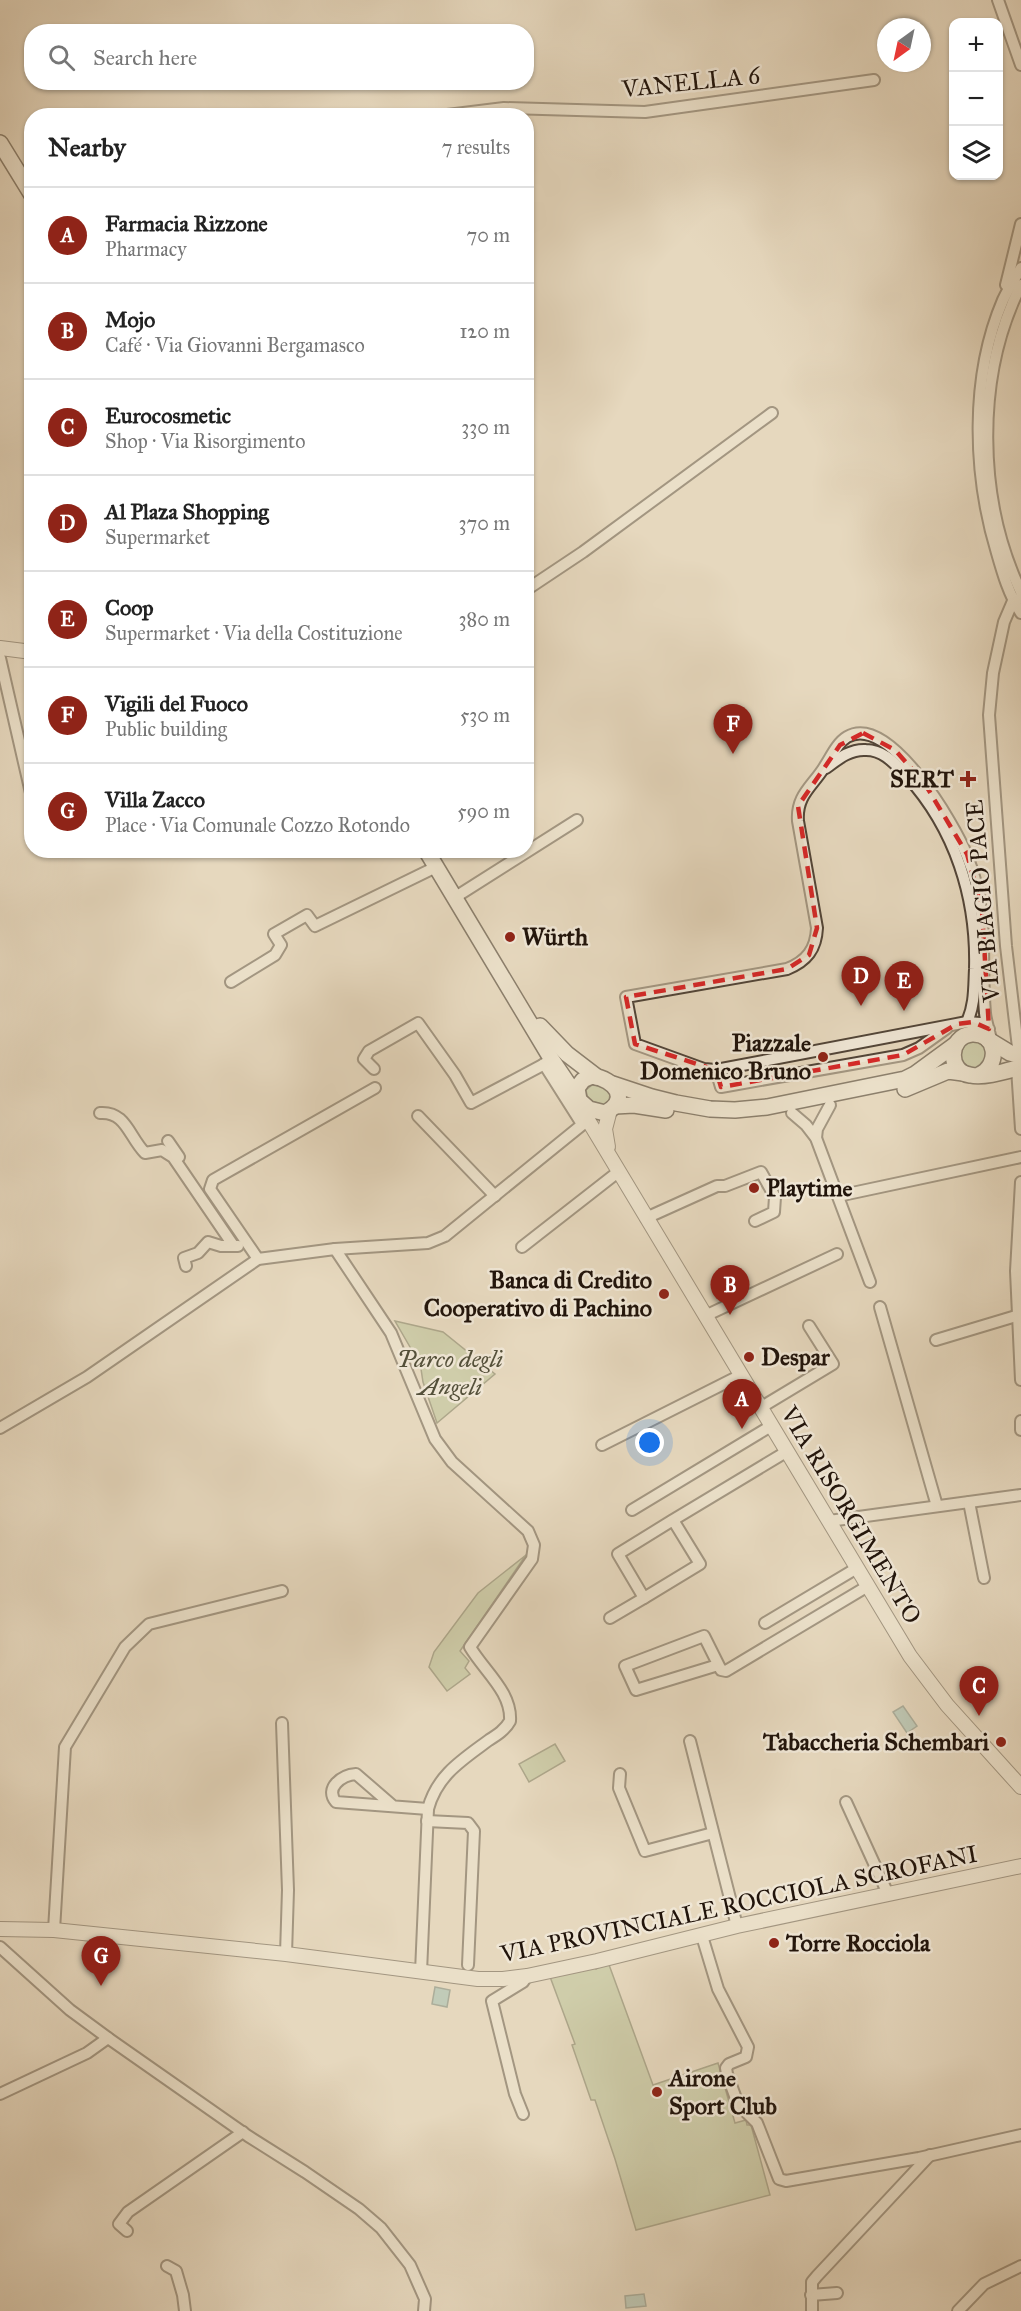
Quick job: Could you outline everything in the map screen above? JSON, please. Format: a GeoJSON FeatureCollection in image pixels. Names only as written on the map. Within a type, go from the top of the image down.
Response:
{"type":"FeatureCollection","features":[{"type":"Feature","properties":{"kind":"main road"},"geometry":{"type":"LineString","coordinates":[[0,143],[24,182]]}},
{"type":"Feature","properties":{"kind":"main road"},"geometry":{"type":"LineString","coordinates":[[431,858],[508,986],[548,1062],[583,1112]]}},
{"type":"Feature","properties":{"kind":"main road"},"geometry":{"type":"LineString","coordinates":[[508,986],[557,1045],[597,1077],[652,1097],[710,1109],[735,1110],[767,1107],[905,1079],[915,1074],[955,1036],[969,1034],[990,1039],[1020,1062]]}},
{"type":"Feature","properties":{"kind":"main road"},"geometry":{"type":"LineString","coordinates":[[955,1036],[953,1060],[963,1073]]}},
{"type":"Feature","properties":{"kind":"main road"},"geometry":{"type":"LineString","coordinates":[[979,1075],[989,1069],[994,1058],[990,1039]]}},
{"type":"Feature","properties":{"kind":"main road"},"geometry":{"type":"LineString","coordinates":[[583,1112],[605,1113],[613,1108],[649,1107],[708,1118],[772,1117],[902,1091],[948,1071],[979,1075],[1020,1062]]}},
{"type":"Feature","properties":{"kind":"main road"},"geometry":{"type":"LineString","coordinates":[[583,1112],[577,1088],[583,1080],[592,1076],[597,1077]]}},
{"type":"Feature","properties":{"kind":"main road"},"geometry":{"type":"LineString","coordinates":[[613,1084],[618,1094],[613,1108]]}},
{"type":"Feature","properties":{"kind":"street"},"geometry":{"type":"LineString","coordinates":[[998,0],[1021,65]]}},
{"type":"Feature","properties":{"kind":"street","name":"VANELLA 6"},"geometry":{"type":"LineString","coordinates":[[534,109],[645,112],[874,80]]}},
{"type":"Feature","properties":{"kind":"street"},"geometry":{"type":"LineString","coordinates":[[1021,225],[1021,232]]}},
{"type":"Feature","properties":{"kind":"street"},"geometry":{"type":"LineString","coordinates":[[1021,225],[1019,288],[998,347],[983,415],[992,494],[1009,564],[1021,592]]}},
{"type":"Feature","properties":{"kind":"street"},"geometry":{"type":"LineString","coordinates":[[1021,249],[1018,269],[1003,300],[986,357],[980,462],[985,507],[997,556],[1021,613]]}},
{"type":"Feature","properties":{"kind":"street"},"geometry":{"type":"LineString","coordinates":[[534,585],[583,552],[772,413]]}},
{"type":"Feature","properties":{"kind":"street","name":"VIA BIAGIO PACE"},"geometry":{"type":"LineString","coordinates":[[1017,600],[1004,622],[993,673],[989,715],[1006,946],[1020,1062],[1021,1129]]}},
{"type":"Feature","properties":{"kind":"street"},"geometry":{"type":"LineString","coordinates":[[0,648],[24,651]]}},
{"type":"Feature","properties":{"kind":"street"},"geometry":{"type":"LineString","coordinates":[[0,658],[24,763]]}},
{"type":"Feature","properties":{"kind":"street"},"geometry":{"type":"LineString","coordinates":[[955,1036],[785,1056],[716,1070],[704,1069],[635,1044],[626,997],[787,969],[801,963],[809,956],[817,939],[817,928],[797,814],[803,794],[832,755],[846,738],[863,733],[895,750],[937,800],[967,854],[978,890],[984,936],[985,1014],[990,1039]]}},
{"type":"Feature","properties":{"kind":"street"},"geometry":{"type":"LineString","coordinates":[[716,1070],[721,1087],[903,1055],[928,1043],[955,1036],[974,1003],[974,923],[966,879],[947,834],[915,785],[880,752],[854,750],[823,770]]}},
{"type":"Feature","properties":{"kind":"street"},"geometry":{"type":"LineString","coordinates":[[534,847],[577,820]]}},
{"type":"Feature","properties":{"kind":"street"},"geometry":{"type":"LineString","coordinates":[[454,898],[517,858]]}},
{"type":"Feature","properties":{"kind":"street"},"geometry":{"type":"LineString","coordinates":[[231,982],[275,955],[281,945],[274,934],[307,915],[315,926],[436,867]]}},
{"type":"Feature","properties":{"kind":"street"},"geometry":{"type":"LineString","coordinates":[[965,1022],[980,1023],[990,1039]]}},
{"type":"Feature","properties":{"kind":"street"},"geometry":{"type":"LineString","coordinates":[[374,1069],[364,1059],[369,1051],[418,1023],[455,1075],[471,1103],[548,1062],[583,1112],[611,1158]]}},
{"type":"Feature","properties":{"kind":"street"},"geometry":{"type":"LineString","coordinates":[[785,1056],[789,1076]]}},
{"type":"Feature","properties":{"kind":"street"},"geometry":{"type":"LineString","coordinates":[[256,1261],[210,1189],[213,1180],[375,1088]]}},
{"type":"Feature","properties":{"kind":"street"},"geometry":{"type":"LineString","coordinates":[[816,1138],[817,1129],[830,1105]]}},
{"type":"Feature","properties":{"kind":"street"},"geometry":{"type":"LineString","coordinates":[[611,1158],[605,1129],[613,1108]]}},
{"type":"Feature","properties":{"kind":"street"},"geometry":{"type":"LineString","coordinates":[[100,1113],[110,1112],[122,1120],[145,1153],[162,1150],[173,1157],[237,1246],[256,1261]]}},
{"type":"Feature","properties":{"kind":"street"},"geometry":{"type":"LineString","coordinates":[[0,1428],[87,1377],[256,1261],[335,1249],[428,1243],[445,1236],[495,1196],[583,1112]]}},
{"type":"Feature","properties":{"kind":"street"},"geometry":{"type":"LineString","coordinates":[[792,1113],[816,1138],[870,1282]]}},
{"type":"Feature","properties":{"kind":"street"},"geometry":{"type":"LineString","coordinates":[[418,1116],[495,1196]]}},
{"type":"Feature","properties":{"kind":"street"},"geometry":{"type":"LineString","coordinates":[[168,1141],[237,1246]]}},
{"type":"Feature","properties":{"kind":"street"},"geometry":{"type":"LineString","coordinates":[[838,1196],[1021,1157]]}},
{"type":"Feature","properties":{"kind":"street","name":"VIA RISORGIMENTO"},"geometry":{"type":"LineString","coordinates":[[611,1158],[786,1452],[932,1688],[1021,1787]]}},
{"type":"Feature","properties":{"kind":"street"},"geometry":{"type":"LineString","coordinates":[[522,1247],[618,1172]]}},
{"type":"Feature","properties":{"kind":"street"},"geometry":{"type":"LineString","coordinates":[[646,1218],[717,1186],[724,1186],[761,1172],[775,1197],[774,1212],[755,1221]]}},
{"type":"Feature","properties":{"kind":"street"},"geometry":{"type":"LineString","coordinates":[[1021,1182],[1016,1248],[1016,1316],[1021,1380]]}},
{"type":"Feature","properties":{"kind":"street"},"geometry":{"type":"LineString","coordinates":[[186,1266],[184,1258],[198,1253],[208,1242],[221,1246],[237,1246]]}},
{"type":"Feature","properties":{"kind":"street"},"geometry":{"type":"LineString","coordinates":[[335,1249],[392,1333],[435,1439],[452,1462],[528,1531],[534,1545],[532,1559],[470,1647],[502,1691],[508,1703],[510,1721],[502,1731],[454,1766],[434,1791],[428,1815],[421,1972]]}},
{"type":"Feature","properties":{"kind":"street"},"geometry":{"type":"LineString","coordinates":[[705,1316],[837,1254]]}},
{"type":"Feature","properties":{"kind":"street"},"geometry":{"type":"LineString","coordinates":[[880,1307],[937,1506]]}},
{"type":"Feature","properties":{"kind":"street"},"geometry":{"type":"LineString","coordinates":[[936,1340],[1016,1316]]}},
{"type":"Feature","properties":{"kind":"street"},"geometry":{"type":"LineString","coordinates":[[760,1408],[833,1364],[809,1326]]}},
{"type":"Feature","properties":{"kind":"street"},"geometry":{"type":"LineString","coordinates":[[602,1445],[741,1375]]}},
{"type":"Feature","properties":{"kind":"street"},"geometry":{"type":"LineString","coordinates":[[1021,1421],[1021,1428]]}},
{"type":"Feature","properties":{"kind":"street"},"geometry":{"type":"LineString","coordinates":[[632,1510],[771,1426]]}},
{"type":"Feature","properties":{"kind":"street"},"geometry":{"type":"LineString","coordinates":[[644,1598],[618,1554],[786,1452]]}},
{"type":"Feature","properties":{"kind":"street"},"geometry":{"type":"LineString","coordinates":[[829,1521],[1021,1494]]}},
{"type":"Feature","properties":{"kind":"street"},"geometry":{"type":"LineString","coordinates":[[969,1502],[984,1578]]}},
{"type":"Feature","properties":{"kind":"street"},"geometry":{"type":"LineString","coordinates":[[610,1618],[700,1564],[673,1520]]}},
{"type":"Feature","properties":{"kind":"street"},"geometry":{"type":"LineString","coordinates":[[765,1623],[857,1568]]}},
{"type":"Feature","properties":{"kind":"street"},"geometry":{"type":"LineString","coordinates":[[718,1665],[636,1690],[625,1666],[704,1636],[721,1670],[726,1671],[868,1587]]}},
{"type":"Feature","properties":{"kind":"street"},"geometry":{"type":"LineString","coordinates":[[54,1930],[65,1747],[125,1647],[149,1624],[282,1591]]}},
{"type":"Feature","properties":{"kind":"street"},"geometry":{"type":"LineString","coordinates":[[282,1723],[288,1890],[285,1953]]}},
{"type":"Feature","properties":{"kind":"street"},"geometry":{"type":"LineString","coordinates":[[690,1742],[737,1926]]}},
{"type":"Feature","properties":{"kind":"street"},"geometry":{"type":"LineString","coordinates":[[393,1806],[356,1774],[351,1774],[334,1785],[331,1790],[336,1802],[393,1806],[468,1823],[474,1831],[468,1965]]}},
{"type":"Feature","properties":{"kind":"street"},"geometry":{"type":"LineString","coordinates":[[620,1774],[619,1788],[645,1851],[713,1833]]}},
{"type":"Feature","properties":{"kind":"street"},"geometry":{"type":"LineString","coordinates":[[846,1802],[888,1894]]}},
{"type":"Feature","properties":{"kind":"street","name":"VIA PROVINCIALE ROCCIOLA SCROFANI"},"geometry":{"type":"LineString","coordinates":[[0,1929],[54,1930],[285,1953],[478,1979],[527,1976],[737,1926],[1021,1866]]}},
{"type":"Feature","properties":{"kind":"street"},"geometry":{"type":"LineString","coordinates":[[702,1936],[718,1989],[747,2047],[746,2057],[729,2064],[726,2068],[727,2074],[738,2104],[757,2123],[779,2179],[786,2181],[930,2155],[1021,2135]]}},
{"type":"Feature","properties":{"kind":"street"},"geometry":{"type":"LineString","coordinates":[[0,1947],[70,2010],[243,2132],[350,2203],[381,2228],[410,2265],[424,2299],[424,2311]]}},
{"type":"Feature","properties":{"kind":"street"},"geometry":{"type":"LineString","coordinates":[[523,2114],[515,2094],[492,2001],[523,1982],[527,1976]]}},
{"type":"Feature","properties":{"kind":"street"},"geometry":{"type":"LineString","coordinates":[[0,2094],[87,2053],[108,2038]]}},
{"type":"Feature","properties":{"kind":"street"},"geometry":{"type":"LineString","coordinates":[[127,2231],[119,2224],[128,2212],[243,2132]]}},
{"type":"Feature","properties":{"kind":"street"},"geometry":{"type":"LineString","coordinates":[[812,2311],[812,2282],[930,2155]]}},
{"type":"Feature","properties":{"kind":"street"},"geometry":{"type":"LineString","coordinates":[[167,2266],[176,2271],[185,2311]]}},
{"type":"Feature","properties":{"kind":"street"},"geometry":{"type":"LineString","coordinates":[[958,2311],[984,2284],[1021,2266]]}},
{"type":"Feature","properties":{"kind":"street"},"geometry":{"type":"LineString","coordinates":[[811,2295],[837,2293]]}},
{"type":"Feature","properties":{"kind":"highlighted area"},"geometry":{"type":"Polygon","coordinates":[[[863,733],[895,750],[925,784],[967,854],[982,909],[989,1029],[973,1022],[957,1024],[903,1055],[721,1087],[716,1070],[635,1044],[626,997],[787,969],[809,955],[817,928],[798,806],[840,745],[863,733]]]}},
{"type":"Feature","properties":{"kind":"green space"},"geometry":{"type":"Polygon","coordinates":[[[973,1041],[983,1045],[987,1055],[983,1065],[973,1069],[963,1065],[959,1055],[963,1045],[973,1041]]]}},
{"type":"Feature","properties":{"kind":"green space"},"geometry":{"type":"Polygon","coordinates":[[[592,1085],[605,1087],[610,1093],[609,1101],[604,1105],[588,1100],[586,1090],[592,1085]]]}},
{"type":"Feature","properties":{"kind":"green space","name":"Parco degli Angeli"},"geometry":{"type":"Polygon","coordinates":[[[395,1321],[443,1332],[495,1374],[437,1423],[421,1369],[417,1367],[410,1347],[395,1321]]]}},
{"type":"Feature","properties":{"kind":"green space"},"geometry":{"type":"Polygon","coordinates":[[[526,1555],[460,1651],[469,1661],[465,1668],[470,1674],[447,1691],[429,1667],[434,1652],[478,1593],[526,1555]]]}},
{"type":"Feature","properties":{"kind":"green space"},"geometry":{"type":"Polygon","coordinates":[[[555,1744],[565,1761],[529,1782],[519,1764],[555,1744]]]}},
{"type":"Feature","properties":{"kind":"green space","name":"Airone Sport Club"},"geometry":{"type":"Polygon","coordinates":[[[608,1962],[653,2085],[718,2063],[735,2123],[746,2120],[747,2125],[751,2125],[770,2195],[636,2230],[595,2100],[591,2100],[572,2045],[575,2044],[549,1974],[592,1966],[596,1969],[608,1962]]]}},
{"type":"Feature","properties":{"kind":"water"},"geometry":{"type":"Polygon","coordinates":[[[903,1706],[917,1726],[907,1733],[893,1712],[903,1706]]]}},
{"type":"Feature","properties":{"kind":"water"},"geometry":{"type":"Polygon","coordinates":[[[435,1987],[450,1990],[447,2007],[432,2004],[435,1987]]]}},
{"type":"Feature","properties":{"kind":"water"},"geometry":{"type":"Polygon","coordinates":[[[644,2294],[646,2306],[626,2308],[625,2296],[644,2294]]]}},
{"type":"Feature","properties":{"kind":"place","name":"Vigili del Fuoco"},"geometry":{"type":"Point","coordinates":[733,754]}},
{"type":"Feature","properties":{"kind":"place","name":"SERT"},"geometry":{"type":"Point","coordinates":[968,779]}},
{"type":"Feature","properties":{"kind":"place","name":"Würth"},"geometry":{"type":"Point","coordinates":[510,937]}},
{"type":"Feature","properties":{"kind":"place","name":"Al Plaza Shopping"},"geometry":{"type":"Point","coordinates":[861,1006]}},
{"type":"Feature","properties":{"kind":"place","name":"Coop"},"geometry":{"type":"Point","coordinates":[904,1011]}},
{"type":"Feature","properties":{"kind":"place","name":"Piazzale Domenico Bruno"},"geometry":{"type":"Point","coordinates":[823,1057]}},
{"type":"Feature","properties":{"kind":"place","name":"Playtime"},"geometry":{"type":"Point","coordinates":[754,1188]}},
{"type":"Feature","properties":{"kind":"place","name":"Banca di Credito Cooperativo di Pachino"},"geometry":{"type":"Point","coordinates":[664,1294]}},
{"type":"Feature","properties":{"kind":"place","name":"Mojo"},"geometry":{"type":"Point","coordinates":[730,1315]}},
{"type":"Feature","properties":{"kind":"place","name":"Despar"},"geometry":{"type":"Point","coordinates":[749,1357]}},
{"type":"Feature","properties":{"kind":"place","name":"Farmacia Rizzone"},"geometry":{"type":"Point","coordinates":[742,1429]}},
{"type":"Feature","properties":{"kind":"place","name":"Eurocosmetic"},"geometry":{"type":"Point","coordinates":[979,1716]}},
{"type":"Feature","properties":{"kind":"place","name":"Tabaccheria Schembari"},"geometry":{"type":"Point","coordinates":[1001,1742]}},
{"type":"Feature","properties":{"kind":"place","name":"Torre Rocciola"},"geometry":{"type":"Point","coordinates":[774,1943]}},
{"type":"Feature","properties":{"kind":"place","name":"Villa Zacco"},"geometry":{"type":"Point","coordinates":[101,1986]}},
{"type":"Feature","properties":{"kind":"place","name":"Airone Sport Club"},"geometry":{"type":"Point","coordinates":[657,2092]}}]}
